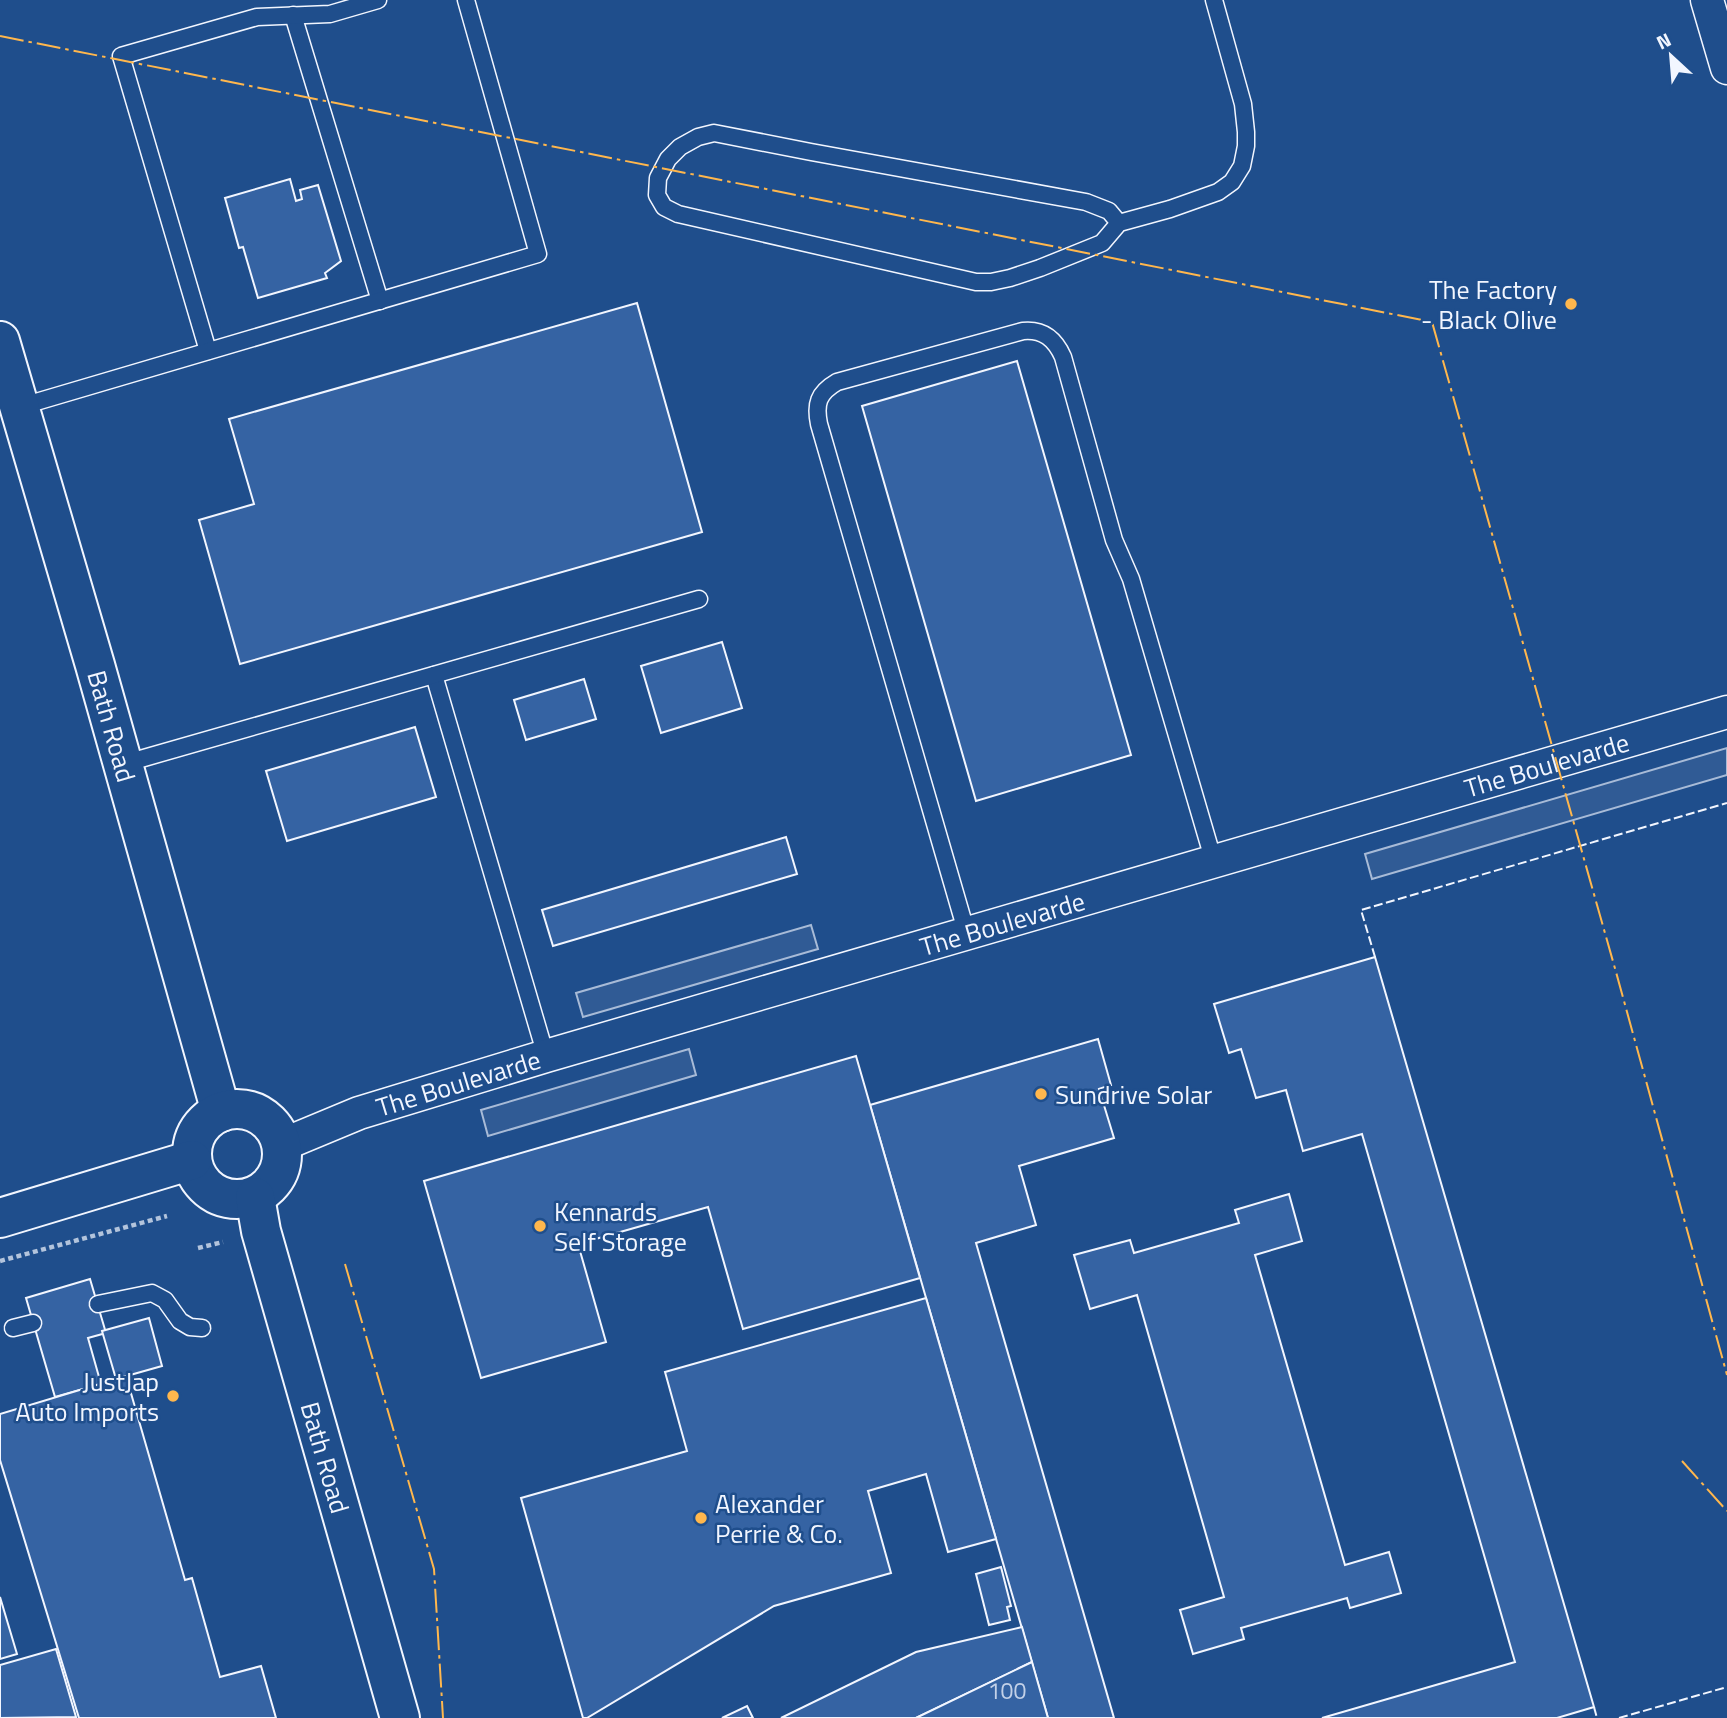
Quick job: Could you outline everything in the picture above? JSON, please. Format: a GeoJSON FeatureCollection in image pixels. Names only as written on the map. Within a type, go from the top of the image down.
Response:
{"type":"FeatureCollection","features":[{"type":"Feature","properties":{"kind":"street"},"geometry":{"type":"LineString","coordinates":[[1707,0],[1727,68]]}},
{"type":"Feature","properties":{"kind":"street","name":"Bath Road"},"geometry":{"type":"LineString","coordinates":[[0,341],[221,1112]]}},
{"type":"Feature","properties":{"kind":"street","name":"The Boulevarde"},"geometry":{"type":"LineString","coordinates":[[282,1145],[359,1113],[546,1056],[1727,712]]}},
{"type":"Feature","properties":{"kind":"street"},"geometry":{"type":"LineString","coordinates":[[236,1109],[252,1111],[266,1119],[276,1130],[282,1145],[278,1176],[268,1188],[255,1197],[227,1199],[214,1194],[195,1174],[192,1160],[195,1136],[201,1126],[221,1112],[236,1109]]}},
{"type":"Feature","properties":{"kind":"street"},"geometry":{"type":"LineString","coordinates":[[0,1217],[192,1160]]}},
{"type":"Feature","properties":{"kind":"street","name":"Bath Road"},"geometry":{"type":"LineString","coordinates":[[255,1197],[261,1231],[400,1718]]}},
{"type":"Feature","properties":{"kind":"lane"},"geometry":{"type":"LineString","coordinates":[[208,351],[121,56],[257,17],[330,14],[378,0]]}},
{"type":"Feature","properties":{"kind":"lane"},"geometry":{"type":"LineString","coordinates":[[19,407],[538,254],[466,0]]}},
{"type":"Feature","properties":{"kind":"lane"},"geometry":{"type":"LineString","coordinates":[[1119,223],[1109,211],[1086,202],[714,133],[698,137],[680,147],[668,159],[657,178],[657,195],[664,207],[678,214],[976,282],[1010,278],[1102,243],[1119,223],[1218,192],[1232,182],[1241,166],[1247,132],[1214,0]]}},
{"type":"Feature","properties":{"kind":"lane"},"geometry":{"type":"LineString","coordinates":[[293,15],[380,301]]}},
{"type":"Feature","properties":{"kind":"lane"},"geometry":{"type":"LineString","coordinates":[[967,934],[819,424],[816,411],[819,400],[826,388],[837,382],[1023,331],[1032,330],[1051,337],[1063,357],[1114,540],[1131,579],[1214,862]]}},
{"type":"Feature","properties":{"kind":"lane"},"geometry":{"type":"LineString","coordinates":[[123,764],[699,599]]}},
{"type":"Feature","properties":{"kind":"lane"},"geometry":{"type":"LineString","coordinates":[[434,675],[546,1056]]}},
{"type":"Feature","properties":{"kind":"lane"},"geometry":{"type":"LineString","coordinates":[[98,1304],[152,1293],[165,1300],[180,1321],[190,1328],[202,1328]]}},
{"type":"Feature","properties":{"kind":"lane"},"geometry":{"type":"LineString","coordinates":[[13,1328],[33,1323]]}},
{"type":"Feature","properties":{"kind":"path"},"geometry":{"type":"LineString","coordinates":[[0,1261],[167,1216]]}},
{"type":"Feature","properties":{"kind":"path"},"geometry":{"type":"LineString","coordinates":[[198,1248],[223,1242]]}},
{"type":"Feature","properties":{"kind":"shaded area"},"geometry":{"type":"Polygon","coordinates":[[[1727,748],[1727,775],[1372,879],[1365,854],[1727,748]]]}},
{"type":"Feature","properties":{"kind":"shaded area"},"geometry":{"type":"Polygon","coordinates":[[[811,925],[818,949],[583,1017],[576,993],[811,925]]]}},
{"type":"Feature","properties":{"kind":"shaded area"},"geometry":{"type":"Polygon","coordinates":[[[689,1049],[696,1075],[488,1136],[481,1110],[689,1049]]]}},
{"type":"Feature","properties":{"kind":"building"},"geometry":{"type":"Polygon","coordinates":[[[290,179],[296,201],[302,199],[300,190],[318,185],[341,261],[325,273],[327,278],[258,298],[243,247],[239,248],[225,198],[290,179]]]}},
{"type":"Feature","properties":{"kind":"building"},"geometry":{"type":"Polygon","coordinates":[[[637,303],[702,532],[240,664],[199,520],[254,504],[229,419],[637,303]]]}},
{"type":"Feature","properties":{"kind":"building"},"geometry":{"type":"Polygon","coordinates":[[[1017,361],[1131,755],[976,801],[862,406],[1017,361]]]}},
{"type":"Feature","properties":{"kind":"building"},"geometry":{"type":"Polygon","coordinates":[[[722,642],[742,708],[661,733],[641,666],[722,642]]]}},
{"type":"Feature","properties":{"kind":"building"},"geometry":{"type":"Polygon","coordinates":[[[584,679],[596,719],[526,740],[514,700],[584,679]]]}},
{"type":"Feature","properties":{"kind":"building"},"geometry":{"type":"Polygon","coordinates":[[[415,727],[436,797],[287,841],[266,771],[415,727]]]}},
{"type":"Feature","properties":{"kind":"building"},"geometry":{"type":"Polygon","coordinates":[[[786,837],[797,874],[553,946],[542,910],[786,837]]]}},
{"type":"Feature","properties":{"kind":"building"},"geometry":{"type":"Polygon","coordinates":[[[1375,957],[1594,1707],[1557,1718],[1322,1718],[1515,1662],[1362,1134],[1303,1151],[1286,1090],[1256,1098],[1241,1049],[1229,1053],[1214,1004],[1375,957]]]}},
{"type":"Feature","properties":{"kind":"building"},"geometry":{"type":"Polygon","coordinates":[[[1098,1039],[1111,1085],[1099,1089],[1114,1138],[1019,1166],[1036,1225],[976,1243],[1114,1718],[1048,1718],[870,1105],[1098,1039]]]}},
{"type":"Feature","properties":{"kind":"building","name":"Kennards Self Storage"},"geometry":{"type":"Polygon","coordinates":[[[856,1056],[920,1278],[743,1329],[708,1207],[578,1244],[606,1342],[481,1378],[424,1181],[856,1056]]]}},
{"type":"Feature","properties":{"kind":"building"},"geometry":{"type":"Polygon","coordinates":[[[1289,1194],[1302,1241],[1255,1255],[1345,1565],[1389,1552],[1401,1593],[1350,1608],[1347,1598],[1241,1628],[1244,1639],[1193,1654],[1180,1610],[1224,1597],[1137,1295],[1090,1309],[1074,1255],[1130,1240],[1134,1253],[1239,1223],[1235,1210],[1289,1194]]]}},
{"type":"Feature","properties":{"kind":"building"},"geometry":{"type":"Polygon","coordinates":[[[90,1279],[106,1333],[88,1338],[101,1384],[55,1397],[26,1298],[90,1279]]]}},
{"type":"Feature","properties":{"kind":"building","name":"Alexander Perrie & Co."},"geometry":{"type":"Polygon","coordinates":[[[926,1298],[996,1539],[948,1552],[926,1474],[868,1491],[891,1573],[774,1606],[583,1718],[521,1498],[687,1451],[665,1372],[926,1298]]]}},
{"type":"Feature","properties":{"kind":"building"},"geometry":{"type":"Polygon","coordinates":[[[149,1318],[162,1366],[116,1379],[102,1331],[149,1318]]]}},
{"type":"Feature","properties":{"kind":"building"},"geometry":{"type":"Polygon","coordinates":[[[126,1376],[185,1580],[192,1578],[220,1677],[261,1666],[276,1718],[79,1718],[0,1460],[0,1414],[126,1376]]]}},
{"type":"Feature","properties":{"kind":"building"},"geometry":{"type":"Polygon","coordinates":[[[1001,1567],[1011,1606],[1007,1607],[1010,1620],[989,1625],[976,1574],[1001,1567]]]}},
{"type":"Feature","properties":{"kind":"building"},"geometry":{"type":"Polygon","coordinates":[[[0,1597],[17,1654],[0,1659],[0,1597]]]}},
{"type":"Feature","properties":{"kind":"building"},"geometry":{"type":"Polygon","coordinates":[[[1022,1627],[1032,1662],[916,1718],[781,1718],[916,1652],[1022,1627]]]}},
{"type":"Feature","properties":{"kind":"building"},"geometry":{"type":"Polygon","coordinates":[[[56,1649],[76,1717],[0,1718],[0,1665],[56,1649]]]}},
{"type":"Feature","properties":{"kind":"building"},"geometry":{"type":"Polygon","coordinates":[[[1032,1662],[1048,1718],[916,1718],[1032,1662]]]}},
{"type":"Feature","properties":{"kind":"building"},"geometry":{"type":"Polygon","coordinates":[[[747,1706],[753,1718],[722,1718],[747,1706]]]}},
{"type":"Feature","properties":{"kind":"fence"},"geometry":{"type":"LineString","coordinates":[[1375,957],[1361,910],[1727,803]]}},
{"type":"Feature","properties":{"kind":"fence"},"geometry":{"type":"LineString","coordinates":[[1619,1718],[1727,1687]]}},
{"type":"Feature","properties":{"kind":"fence"},"geometry":{"type":"LineString","coordinates":[[1594,1707],[1597,1718]]}},
{"type":"Feature","properties":{"kind":"power"},"geometry":{"type":"LineString","coordinates":[[0,36],[1432,322],[1727,1375]]}},
{"type":"Feature","properties":{"kind":"power"},"geometry":{"type":"LineString","coordinates":[[345,1264],[434,1569],[443,1718]]}},
{"type":"Feature","properties":{"kind":"power"},"geometry":{"type":"LineString","coordinates":[[1682,1461],[1727,1511]]}},
{"type":"Feature","properties":{"kind":"place","name":"The Factory - Black Olive"},"geometry":{"type":"Point","coordinates":[1571,304]}},
{"type":"Feature","properties":{"kind":"place","name":"Sundrive Solar"},"geometry":{"type":"Point","coordinates":[1041,1094]}},
{"type":"Feature","properties":{"kind":"place","name":"Kennards Self Storage"},"geometry":{"type":"Point","coordinates":[540,1226]}},
{"type":"Feature","properties":{"kind":"place","name":"JustJap Auto Imports"},"geometry":{"type":"Point","coordinates":[173,1396]}},
{"type":"Feature","properties":{"kind":"place","name":"Alexander Perrie & Co."},"geometry":{"type":"Point","coordinates":[701,1518]}}]}
